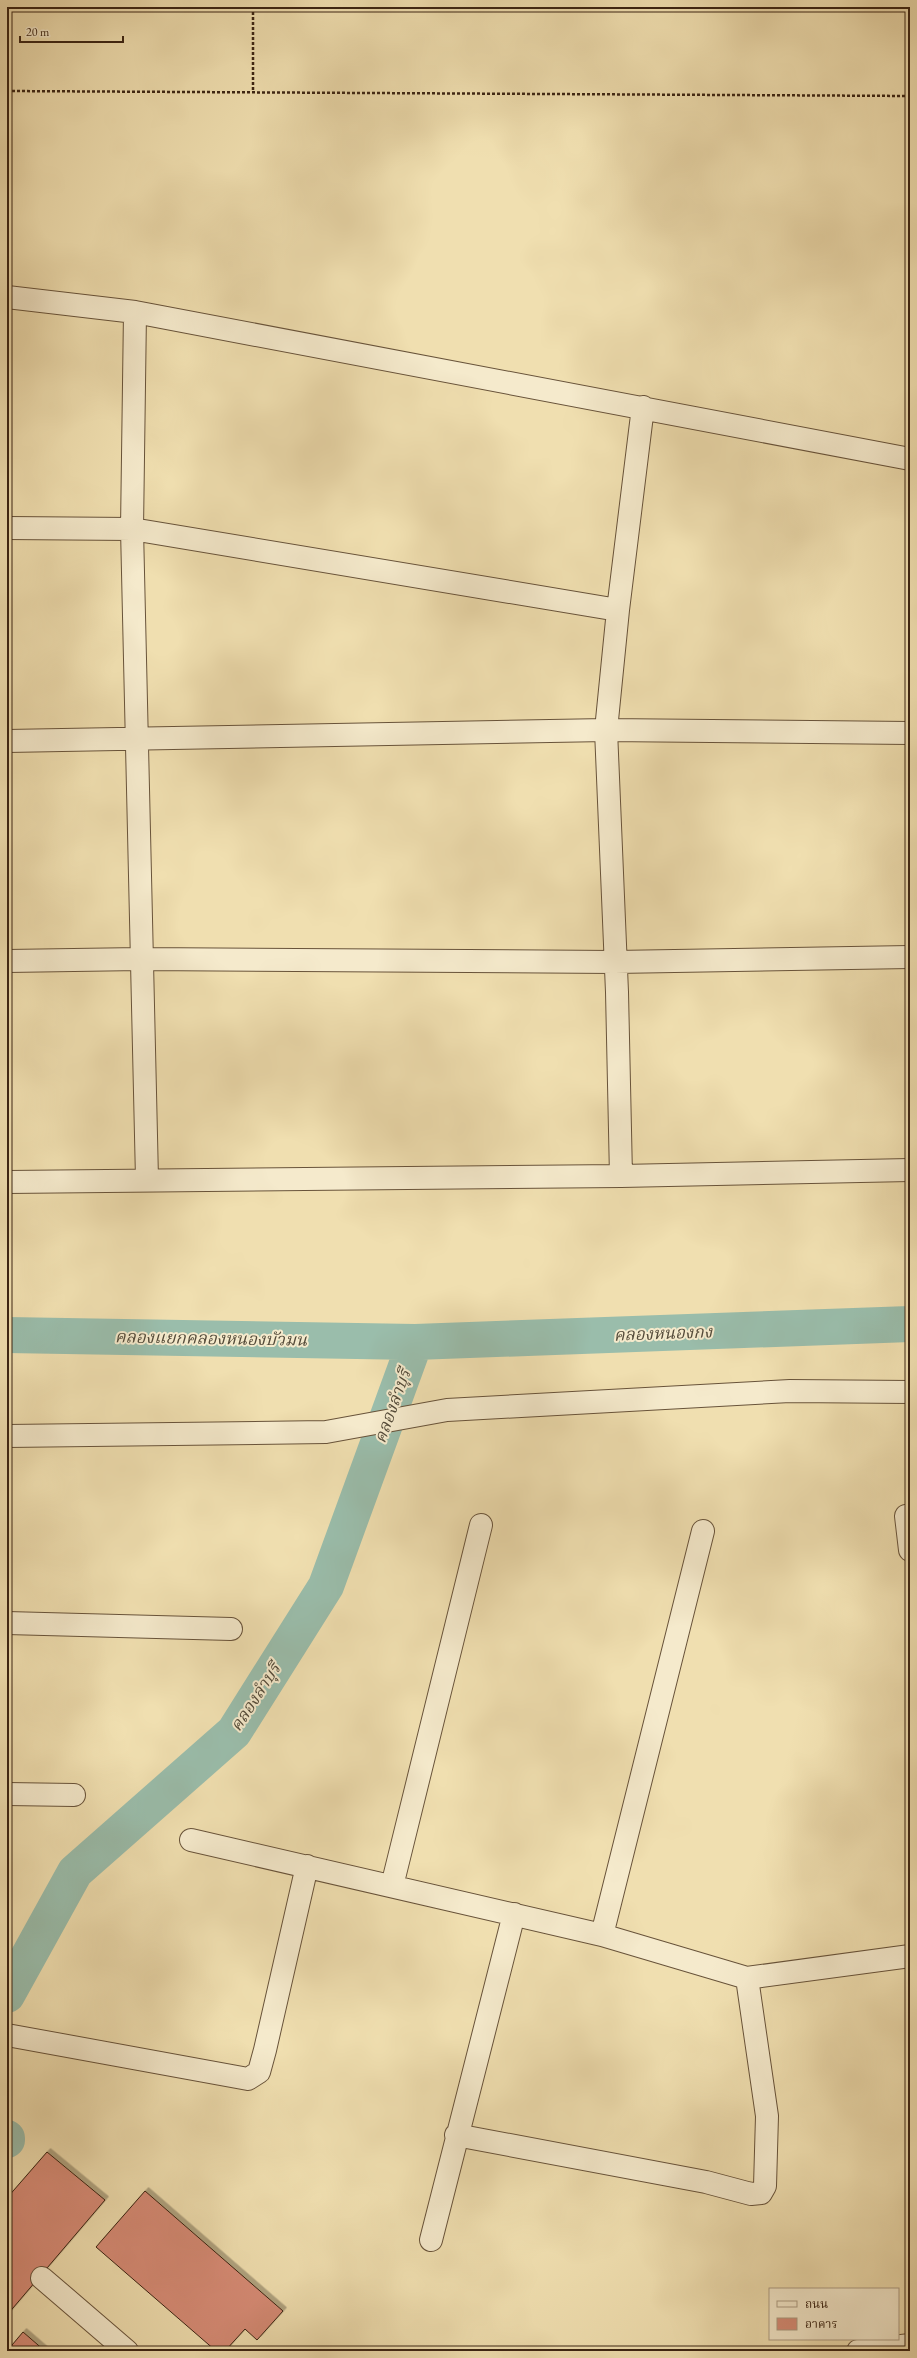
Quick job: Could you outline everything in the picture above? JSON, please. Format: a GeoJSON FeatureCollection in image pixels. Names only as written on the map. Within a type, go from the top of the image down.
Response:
{"type":"FeatureCollection","features":[{"type":"Feature","properties":{"kind":"street"},"geometry":{"type":"LineString","coordinates":[[7,297],[135,312],[643,407],[910,459]]}},
{"type":"Feature","properties":{"kind":"street"},"geometry":{"type":"LineString","coordinates":[[135,312],[132,529],[140,959],[147,1179]]}},
{"type":"Feature","properties":{"kind":"street"},"geometry":{"type":"LineString","coordinates":[[620,1176],[615,962],[606,730],[618,610],[643,407]]}},
{"type":"Feature","properties":{"kind":"street"},"geometry":{"type":"LineString","coordinates":[[7,528],[132,529],[618,610]]}},
{"type":"Feature","properties":{"kind":"street"},"geometry":{"type":"LineString","coordinates":[[7,741],[606,730],[910,733]]}},
{"type":"Feature","properties":{"kind":"street"},"geometry":{"type":"LineString","coordinates":[[7,961],[140,959],[615,962],[910,957]]}},
{"type":"Feature","properties":{"kind":"street"},"geometry":{"type":"LineString","coordinates":[[7,1182],[147,1179],[620,1176],[910,1170]]}},
{"type":"Feature","properties":{"kind":"street"},"geometry":{"type":"LineString","coordinates":[[7,1436],[326,1432],[447,1410],[790,1391],[910,1392]]}},
{"type":"Feature","properties":{"kind":"street"},"geometry":{"type":"LineString","coordinates":[[906,1516],[910,1550]]}},
{"type":"Feature","properties":{"kind":"street"},"geometry":{"type":"LineString","coordinates":[[392,1886],[481,1525]]}},
{"type":"Feature","properties":{"kind":"street"},"geometry":{"type":"LineString","coordinates":[[602,1935],[702,1531]]}},
{"type":"Feature","properties":{"kind":"street"},"geometry":{"type":"LineString","coordinates":[[7,1623],[231,1629]]}},
{"type":"Feature","properties":{"kind":"street"},"geometry":{"type":"LineString","coordinates":[[7,1794],[74,1795]]}},
{"type":"Feature","properties":{"kind":"street"},"geometry":{"type":"LineString","coordinates":[[191,1840],[602,1935],[747,1978],[910,1956]]}},
{"type":"Feature","properties":{"kind":"street"},"geometry":{"type":"LineString","coordinates":[[7,2035],[248,2079],[259,2072],[265,2050],[306,1866]]}},
{"type":"Feature","properties":{"kind":"street"},"geometry":{"type":"LineString","coordinates":[[431,2240],[456,2135],[514,1914]]}},
{"type":"Feature","properties":{"kind":"street"},"geometry":{"type":"LineString","coordinates":[[456,2135],[706,2182],[751,2194],[760,2193],[765,2186],[767,2116],[747,1978]]}},
{"type":"Feature","properties":{"kind":"street"},"geometry":{"type":"LineString","coordinates":[[42,2278],[127,2351]]}},
{"type":"Feature","properties":{"kind":"street"},"geometry":{"type":"LineString","coordinates":[[858,2351],[910,2345]]}},
{"type":"Feature","properties":{"kind":"path"},"geometry":{"type":"LineString","coordinates":[[253,7],[253,92]]}},
{"type":"Feature","properties":{"kind":"path"},"geometry":{"type":"LineString","coordinates":[[7,91],[910,96]]}},
{"type":"Feature","properties":{"kind":"building"},"geometry":{"type":"Polygon","coordinates":[[[47,2152],[105,2200],[7,2315],[7,2198],[47,2152]]]}},
{"type":"Feature","properties":{"kind":"building"},"geometry":{"type":"Polygon","coordinates":[[[145,2191],[283,2311],[257,2340],[245,2329],[225,2351],[216,2351],[96,2247],[145,2191]]]}},
{"type":"Feature","properties":{"kind":"building"},"geometry":{"type":"Polygon","coordinates":[[[23,2332],[45,2351],[7,2351],[23,2332]]]}},
{"type":"Feature","properties":{"kind":"waterway","name":"คลองหนองกง"},"geometry":{"type":"LineString","coordinates":[[7,1335],[415,1342],[910,1324]]}},
{"type":"Feature","properties":{"kind":"waterway","name":"คลองลำบุรี"},"geometry":{"type":"LineString","coordinates":[[7,1995],[75,1872],[234,1732],[326,1586],[415,1342]]}},
{"type":"Feature","properties":{"kind":"water label","name":"คลองแยกคลองหนองบัวมน"},"geometry":{"type":"Point","coordinates":[211,1338]}}]}
